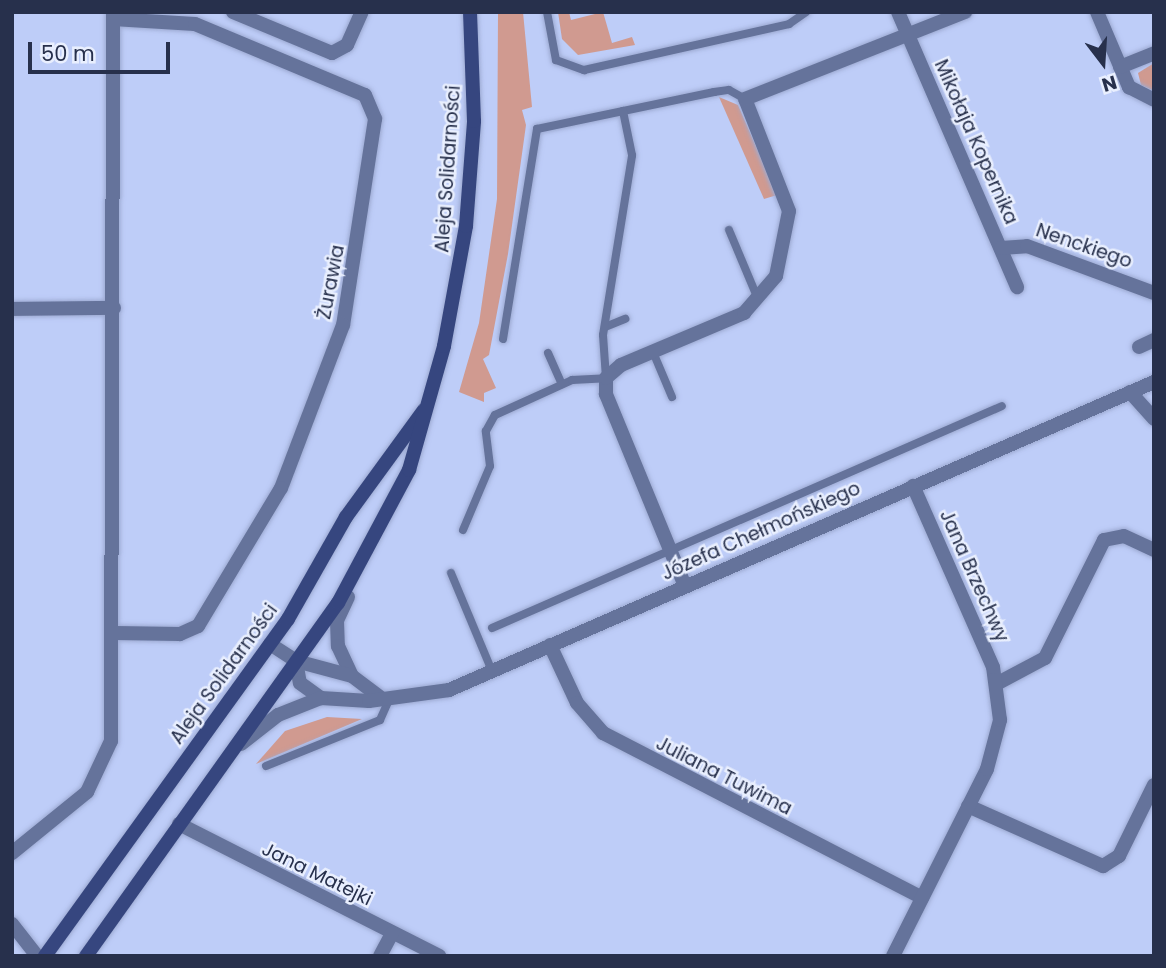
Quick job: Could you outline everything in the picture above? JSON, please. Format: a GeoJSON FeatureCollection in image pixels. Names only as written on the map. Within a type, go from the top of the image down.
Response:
{"type":"FeatureCollection","features":[{"type":"Feature","properties":{"kind":"main road","name":"Aleja Solidarności"},"geometry":{"type":"LineString","coordinates":[[86,956],[179,824],[241,744],[355,574],[409,470],[466,226],[474,121],[470,12]]}},
{"type":"Feature","properties":{"kind":"main road","name":"Aleja Solidarności"},"geometry":{"type":"LineString","coordinates":[[45,956],[270,644],[345,517],[425,409]]}},
{"type":"Feature","properties":{"kind":"street"},"geometry":{"type":"LineString","coordinates":[[233,12],[332,52],[347,45],[362,12]]}},
{"type":"Feature","properties":{"kind":"street","name":"Mikołaja Kopernika"},"geometry":{"type":"LineString","coordinates":[[898,12],[1017,286]]}},
{"type":"Feature","properties":{"kind":"street"},"geometry":{"type":"LineString","coordinates":[[685,586],[606,394],[606,378],[759,301],[782,262],[790,218],[745,99],[909,37],[965,12]]}},
{"type":"Feature","properties":{"kind":"street"},"geometry":{"type":"LineString","coordinates":[[1097,12],[1132,90],[1154,100]]}},
{"type":"Feature","properties":{"kind":"street","name":"Żurawia"},"geometry":{"type":"LineString","coordinates":[[12,853],[62,816],[100,769],[111,741],[114,633],[113,16],[195,24],[365,95],[375,119],[341,333],[281,488],[198,626],[180,634],[114,633]]}},
{"type":"Feature","properties":{"kind":"street"},"geometry":{"type":"LineString","coordinates":[[1120,67],[1154,53]]}},
{"type":"Feature","properties":{"kind":"street","name":"Nenckiego"},"geometry":{"type":"LineString","coordinates":[[1001,247],[1035,248],[1154,293]]}},
{"type":"Feature","properties":{"kind":"street"},"geometry":{"type":"LineString","coordinates":[[12,309],[114,308]]}},
{"type":"Feature","properties":{"kind":"street"},"geometry":{"type":"LineString","coordinates":[[1139,347],[1154,340]]}},
{"type":"Feature","properties":{"kind":"street","name":"Józefa Chełmońskiego"},"geometry":{"type":"LineString","coordinates":[[241,744],[278,715],[321,698],[385,698],[435,694],[1154,382]]}},
{"type":"Feature","properties":{"kind":"street"},"geometry":{"type":"LineString","coordinates":[[1130,392],[1154,419]]}},
{"type":"Feature","properties":{"kind":"street","name":"Jana Brzechwy"},"geometry":{"type":"LineString","coordinates":[[893,956],[968,806],[998,734],[998,683],[913,486]]}},
{"type":"Feature","properties":{"kind":"street"},"geometry":{"type":"LineString","coordinates":[[998,683],[1045,658],[1100,544],[1130,538],[1154,550]]}},
{"type":"Feature","properties":{"kind":"street"},"geometry":{"type":"LineString","coordinates":[[352,676],[336,629],[355,574]]}},
{"type":"Feature","properties":{"kind":"street"},"geometry":{"type":"LineString","coordinates":[[270,644],[296,662],[352,676],[385,698]]}},
{"type":"Feature","properties":{"kind":"street","name":"Juliana Tuwima"},"geometry":{"type":"LineString","coordinates":[[550,645],[577,703],[603,733],[922,898]]}},
{"type":"Feature","properties":{"kind":"street"},"geometry":{"type":"LineString","coordinates":[[296,662],[300,683],[321,698]]}},
{"type":"Feature","properties":{"kind":"street"},"geometry":{"type":"LineString","coordinates":[[968,806],[1103,866],[1119,856],[1154,785]]}},
{"type":"Feature","properties":{"kind":"street","name":"Jana Matejki"},"geometry":{"type":"LineString","coordinates":[[179,824],[439,956]]}},
{"type":"Feature","properties":{"kind":"street"},"geometry":{"type":"LineString","coordinates":[[12,923],[37,956]]}},
{"type":"Feature","properties":{"kind":"street"},"geometry":{"type":"LineString","coordinates":[[380,956],[392,933]]}},
{"type":"Feature","properties":{"kind":"lane"},"geometry":{"type":"LineString","coordinates":[[547,12],[550,46],[561,65],[592,69],[789,24],[806,12]]}},
{"type":"Feature","properties":{"kind":"lane"},"geometry":{"type":"LineString","coordinates":[[503,339],[537,129],[729,90],[745,99]]}},
{"type":"Feature","properties":{"kind":"lane"},"geometry":{"type":"LineString","coordinates":[[463,530],[491,462],[490,420],[562,384],[606,378],[605,327],[632,155],[622,111]]}},
{"type":"Feature","properties":{"kind":"lane"},"geometry":{"type":"LineString","coordinates":[[729,230],[759,301]]}},
{"type":"Feature","properties":{"kind":"lane"},"geometry":{"type":"LineString","coordinates":[[605,327],[625,319]]}},
{"type":"Feature","properties":{"kind":"lane"},"geometry":{"type":"LineString","coordinates":[[653,352],[672,397]]}},
{"type":"Feature","properties":{"kind":"lane"},"geometry":{"type":"LineString","coordinates":[[548,353],[562,384]]}},
{"type":"Feature","properties":{"kind":"lane"},"geometry":{"type":"LineString","coordinates":[[492,628],[1002,406]]}},
{"type":"Feature","properties":{"kind":"lane"},"geometry":{"type":"LineString","coordinates":[[452,573],[492,671]]}},
{"type":"Feature","properties":{"kind":"lane"},"geometry":{"type":"LineString","coordinates":[[266,766],[380,720],[385,698]]}},
{"type":"Feature","properties":{"kind":"shaded area"},"geometry":{"type":"Polygon","coordinates":[[[498,12],[523,12],[532,107],[522,110],[526,125],[508,254],[489,355],[483,359],[496,388],[484,393],[484,402],[459,392],[479,323],[497,199],[498,12]]]}},
{"type":"Feature","properties":{"kind":"shaded area"},"geometry":{"type":"Polygon","coordinates":[[[558,12],[569,12],[571,20],[603,12],[612,43],[632,37],[635,45],[578,55],[562,39],[558,12]]]}},
{"type":"Feature","properties":{"kind":"shaded area"},"geometry":{"type":"Polygon","coordinates":[[[1154,63],[1154,91],[1141,85],[1138,73],[1154,63]]]}},
{"type":"Feature","properties":{"kind":"shaded area"},"geometry":{"type":"Polygon","coordinates":[[[719,97],[738,105],[777,195],[764,199],[719,97]]]}},
{"type":"Feature","properties":{"kind":"shaded area"},"geometry":{"type":"Polygon","coordinates":[[[327,717],[362,719],[256,764],[285,731],[327,717]]]}}]}
